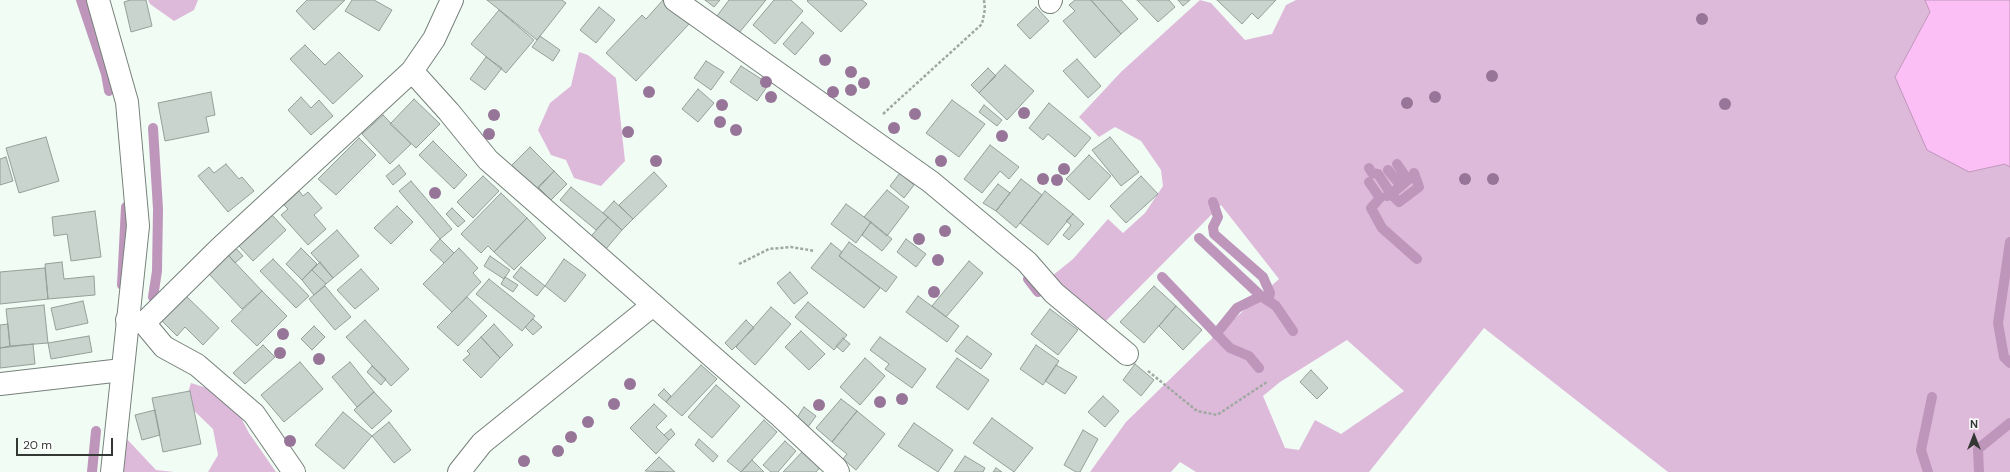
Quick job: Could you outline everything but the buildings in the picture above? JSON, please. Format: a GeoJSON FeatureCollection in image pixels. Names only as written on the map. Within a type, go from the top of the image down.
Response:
{"type":"FeatureCollection","features":[{"type":"Feature","properties":{"kind":"street"},"geometry":{"type":"LineString","coordinates":[[98,0],[127,102],[138,226],[136,322],[122,370],[112,472]]}},
{"type":"Feature","properties":{"kind":"street"},"geometry":{"type":"LineString","coordinates":[[136,322],[220,248],[412,71],[434,39],[452,0]]}},
{"type":"Feature","properties":{"kind":"street"},"geometry":{"type":"LineString","coordinates":[[676,0],[931,182],[1027,262],[1054,293],[1127,354]]}},
{"type":"Feature","properties":{"kind":"street"},"geometry":{"type":"LineString","coordinates":[[412,71],[449,112],[488,160],[790,424],[836,468],[838,472]]}},
{"type":"Feature","properties":{"kind":"street"},"geometry":{"type":"LineString","coordinates":[[459,472],[482,443],[653,305]]}},
{"type":"Feature","properties":{"kind":"street"},"geometry":{"type":"LineString","coordinates":[[136,322],[164,348],[197,365],[254,414],[294,472]]}},
{"type":"Feature","properties":{"kind":"street"},"geometry":{"type":"LineString","coordinates":[[0,384],[122,370]]}},
{"type":"Feature","properties":{"kind":"path"},"geometry":{"type":"LineString","coordinates":[[862,133],[982,24],[985,9],[984,0]]}},
{"type":"Feature","properties":{"kind":"path"},"geometry":{"type":"LineString","coordinates":[[739,264],[769,249],[791,247],[815,251]]}},
{"type":"Feature","properties":{"kind":"path"},"geometry":{"type":"LineString","coordinates":[[1127,354],[1197,411],[1217,415],[1267,382]]}},
{"type":"Feature","properties":{"kind":"shaded area"},"geometry":{"type":"Polygon","coordinates":[[[148,0],[198,0],[194,10],[174,21],[150,4],[148,0]]]}},
{"type":"Feature","properties":{"kind":"shaded area"},"geometry":{"type":"Polygon","coordinates":[[[1200,0],[1211,3],[1245,40],[1272,34],[1286,5],[1296,0],[1925,0],[1930,12],[1895,77],[1969,172],[2005,164],[2010,167],[2010,472],[1668,472],[1484,328],[1369,472],[1196,472],[1180,462],[1171,472],[1090,472],[1126,422],[1206,344],[1279,279],[1221,205],[1100,327],[1052,276],[1073,259],[1108,219],[1123,233],[1145,213],[1163,186],[1161,170],[1141,141],[1115,127],[1099,137],[1079,117],[1121,72],[1200,0]],[[1347,340],[1280,382],[1263,396],[1285,448],[1299,450],[1315,420],[1341,434],[1404,391],[1347,340]]]}},
{"type":"Feature","properties":{"kind":"shaded area"},"geometry":{"type":"Polygon","coordinates":[[[1925,0],[2010,0],[2010,167],[2005,164],[1969,172],[1927,150],[1895,77],[1930,12],[1925,0]]]}},
{"type":"Feature","properties":{"kind":"shaded area"},"geometry":{"type":"Polygon","coordinates":[[[579,52],[588,55],[616,78],[625,161],[601,186],[574,178],[566,160],[551,155],[538,130],[550,103],[571,86],[579,52]]]}},
{"type":"Feature","properties":{"kind":"shaded area"},"geometry":{"type":"Polygon","coordinates":[[[191,383],[213,390],[235,406],[249,433],[276,472],[208,472],[218,455],[213,429],[185,402],[191,383]]]}},
{"type":"Feature","properties":{"kind":"shaded area"},"geometry":{"type":"Polygon","coordinates":[[[125,437],[156,470],[174,472],[123,472],[125,437]]]}},
{"type":"Feature","properties":{"kind":"waterway"},"geometry":{"type":"LineString","coordinates":[[81,0],[106,74],[109,91]]}},
{"type":"Feature","properties":{"kind":"waterway"},"geometry":{"type":"LineString","coordinates":[[153,128],[158,209],[157,271],[153,297]]}},
{"type":"Feature","properties":{"kind":"waterway"},"geometry":{"type":"LineString","coordinates":[[1397,164],[1408,180],[1401,186]]}},
{"type":"Feature","properties":{"kind":"waterway"},"geometry":{"type":"LineString","coordinates":[[1369,168],[1372,173],[1378,174],[1391,194],[1387,196]]}},
{"type":"Feature","properties":{"kind":"waterway"},"geometry":{"type":"LineString","coordinates":[[1388,170],[1401,186],[1391,194],[1399,202],[1419,187],[1414,173]]}},
{"type":"Feature","properties":{"kind":"waterway"},"geometry":{"type":"LineString","coordinates":[[1369,182],[1380,198],[1371,208],[1382,228],[1417,259]]}},
{"type":"Feature","properties":{"kind":"waterway"},"geometry":{"type":"LineString","coordinates":[[1213,202],[1218,217],[1213,227],[1214,234],[1263,277],[1270,293],[1268,301]]}},
{"type":"Feature","properties":{"kind":"waterway"},"geometry":{"type":"LineString","coordinates":[[122,285],[126,207]]}},
{"type":"Feature","properties":{"kind":"waterway"},"geometry":{"type":"LineString","coordinates":[[1199,238],[1261,296],[1276,306],[1293,331]]}},
{"type":"Feature","properties":{"kind":"waterway"},"geometry":{"type":"LineString","coordinates":[[2010,242],[1998,323],[2004,357],[2010,363]]}},
{"type":"Feature","properties":{"kind":"waterway"},"geometry":{"type":"LineString","coordinates":[[1162,277],[1230,348],[1249,356],[1259,368]]}},
{"type":"Feature","properties":{"kind":"waterway"},"geometry":{"type":"LineString","coordinates":[[1028,279],[1038,292]]}},
{"type":"Feature","properties":{"kind":"waterway"},"geometry":{"type":"LineString","coordinates":[[1216,334],[1237,308],[1261,296]]}},
{"type":"Feature","properties":{"kind":"waterway"},"geometry":{"type":"LineString","coordinates":[[1928,472],[1921,450],[1932,397]]}},
{"type":"Feature","properties":{"kind":"waterway"},"geometry":{"type":"LineString","coordinates":[[1979,472],[1978,449],[2010,423]]}},
{"type":"Feature","properties":{"kind":"waterway"},"geometry":{"type":"LineString","coordinates":[[92,472],[96,431]]}}]}
